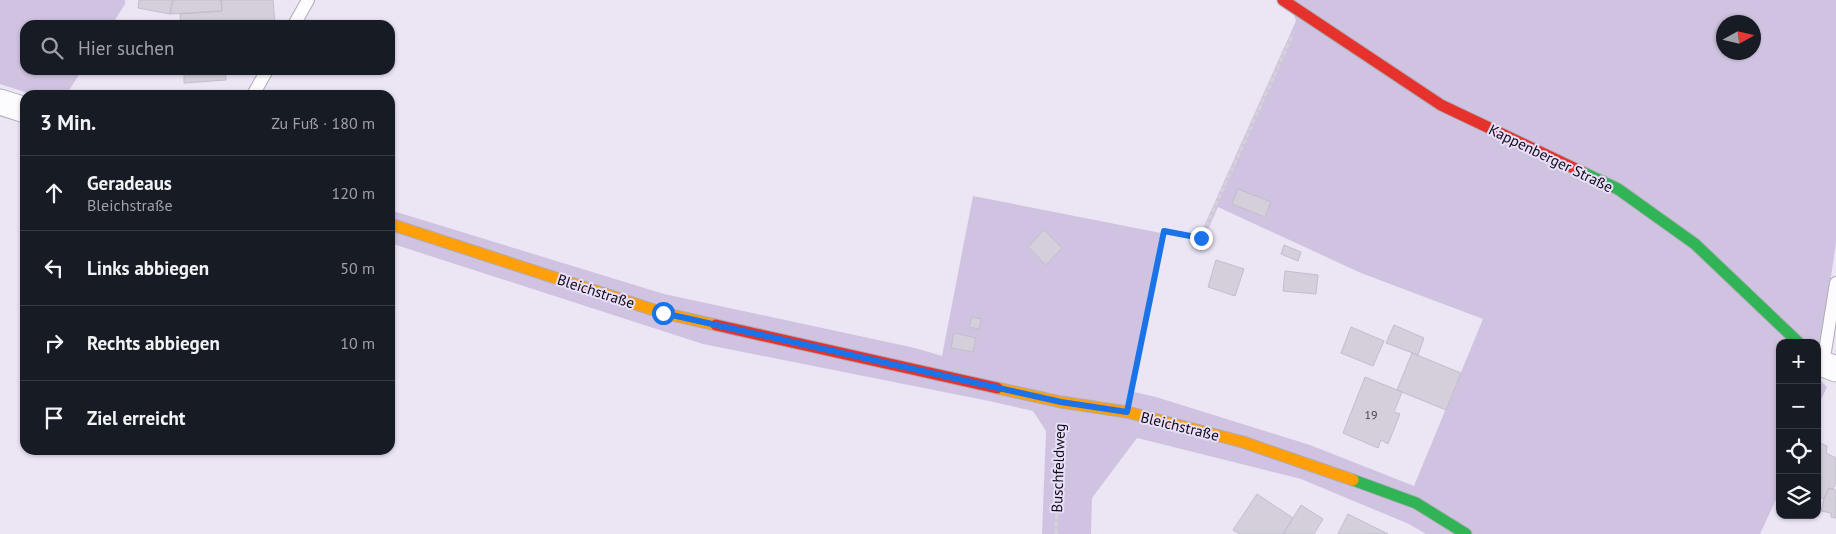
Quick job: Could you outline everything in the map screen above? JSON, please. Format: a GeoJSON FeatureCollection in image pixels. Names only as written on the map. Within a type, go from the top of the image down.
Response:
{"type":"FeatureCollection","features":[{"type":"Feature","properties":{"kind":"street","name":"Kappenberger Straße"},"geometry":{"type":"LineString","coordinates":[[1283,0],[1441,105],[1618,189],[1695,244],[1795,339]]}},
{"type":"Feature","properties":{"kind":"street"},"geometry":{"type":"LineString","coordinates":[[0,102],[20,108]]}},
{"type":"Feature","properties":{"kind":"street","name":"Bleichstraße"},"geometry":{"type":"LineString","coordinates":[[395,226],[663,313],[1061,402],[1127,412],[1242,442],[1360,482],[1416,504],[1466,534]]}},
{"type":"Feature","properties":{"kind":"lane"},"geometry":{"type":"LineString","coordinates":[[297,20],[308,0]]}},
{"type":"Feature","properties":{"kind":"lane"},"geometry":{"type":"LineString","coordinates":[[256,90],[264,75]]}},
{"type":"Feature","properties":{"kind":"lane"},"geometry":{"type":"LineString","coordinates":[[1825,364],[1836,283]]}},
{"type":"Feature","properties":{"kind":"path"},"geometry":{"type":"LineString","coordinates":[[1127,412],[1164,231],[1201,238],[1303,12]]}},
{"type":"Feature","properties":{"kind":"path","name":"Buschfeldweg"},"geometry":{"type":"LineString","coordinates":[[1056,534],[1061,402]]}},
{"type":"Feature","properties":{"kind":"shaded area"},"geometry":{"type":"Polygon","coordinates":[[[0,0],[125,0],[125,4],[115,20],[20,20],[20,75],[79,75],[69,90],[20,90],[0,84],[0,0]]]}},
{"type":"Feature","properties":{"kind":"shaded area"},"geometry":{"type":"Polygon","coordinates":[[[1289,0],[1836,0],[1836,243],[1821,344],[1821,339],[1776,339],[1776,500],[1760,534],[1426,534],[1409,524],[1301,479],[1137,438],[1092,498],[1091,534],[1042,534],[1046,431],[1033,411],[703,344],[395,245],[395,212],[664,294],[915,348],[942,356],[973,196],[1161,233],[1163,228],[1200,235],[1296,21],[1289,0]],[[1218,207],[1203,241],[1165,234],[1134,392],[1156,397],[1310,445],[1414,486],[1483,319],[1361,273],[1218,207]]]}},
{"type":"Feature","properties":{"kind":"shaded area"},"geometry":{"type":"Polygon","coordinates":[[[1821,381],[1827,387],[1821,400],[1821,381]]]}},
{"type":"Feature","properties":{"kind":"building"},"geometry":{"type":"Polygon","coordinates":[[[139,0],[173,0],[170,14],[138,8],[139,0]]]}},
{"type":"Feature","properties":{"kind":"building"},"geometry":{"type":"Polygon","coordinates":[[[173,0],[221,0],[222,11],[170,14],[173,0]]]}},
{"type":"Feature","properties":{"kind":"building"},"geometry":{"type":"Polygon","coordinates":[[[221,0],[273,0],[275,20],[181,20],[180,14],[222,11],[221,0]]]}},
{"type":"Feature","properties":{"kind":"building"},"geometry":{"type":"Polygon","coordinates":[[[184,75],[226,75],[226,80],[184,83],[184,75]]]}},
{"type":"Feature","properties":{"kind":"building"},"geometry":{"type":"Polygon","coordinates":[[[1238,189],[1271,202],[1265,217],[1232,204],[1238,189]]]}},
{"type":"Feature","properties":{"kind":"building"},"geometry":{"type":"Polygon","coordinates":[[[1044,230],[1062,248],[1046,265],[1028,247],[1044,230]]]}},
{"type":"Feature","properties":{"kind":"building"},"geometry":{"type":"Polygon","coordinates":[[[1284,245],[1301,252],[1298,261],[1281,254],[1284,245]]]}},
{"type":"Feature","properties":{"kind":"building"},"geometry":{"type":"Polygon","coordinates":[[[1216,260],[1244,269],[1235,296],[1208,287],[1216,260]]]}},
{"type":"Feature","properties":{"kind":"building"},"geometry":{"type":"Polygon","coordinates":[[[1285,271],[1318,275],[1316,294],[1283,291],[1285,271]]]}},
{"type":"Feature","properties":{"kind":"building"},"geometry":{"type":"Polygon","coordinates":[[[972,317],[981,319],[979,329],[969,327],[972,317]]]}},
{"type":"Feature","properties":{"kind":"building"},"geometry":{"type":"Polygon","coordinates":[[[1394,325],[1424,338],[1418,355],[1386,343],[1394,325]]]}},
{"type":"Feature","properties":{"kind":"building"},"geometry":{"type":"Polygon","coordinates":[[[1351,327],[1384,341],[1373,366],[1341,353],[1351,327]]]}},
{"type":"Feature","properties":{"kind":"building"},"geometry":{"type":"Polygon","coordinates":[[[954,333],[976,338],[973,352],[951,348],[954,333]]]}},
{"type":"Feature","properties":{"kind":"building"},"geometry":{"type":"Polygon","coordinates":[[[1412,353],[1461,373],[1446,410],[1397,390],[1412,353]]]}},
{"type":"Feature","properties":{"kind":"building"},"geometry":{"type":"Polygon","coordinates":[[[1365,377],[1402,392],[1394,412],[1400,414],[1388,444],[1381,440],[1378,448],[1343,433],[1365,377]]]}},
{"type":"Feature","properties":{"kind":"building"},"geometry":{"type":"Polygon","coordinates":[[[1821,443],[1827,446],[1826,453],[1836,458],[1836,482],[1833,489],[1829,488],[1824,499],[1821,498],[1821,443]]]}},
{"type":"Feature","properties":{"kind":"building"},"geometry":{"type":"Polygon","coordinates":[[[1829,488],[1836,490],[1836,518],[1831,517],[1831,513],[1821,511],[1829,488]]]}},
{"type":"Feature","properties":{"kind":"building"},"geometry":{"type":"Polygon","coordinates":[[[1257,494],[1293,518],[1283,534],[1240,534],[1233,530],[1257,494]]]}},
{"type":"Feature","properties":{"kind":"building"},"geometry":{"type":"Polygon","coordinates":[[[1301,505],[1323,519],[1314,534],[1283,534],[1301,505]]]}},
{"type":"Feature","properties":{"kind":"building"},"geometry":{"type":"Polygon","coordinates":[[[1348,514],[1388,534],[1338,534],[1348,514]]]}},
{"type":"Feature","properties":{"kind":"traffic: fast"},"geometry":{"type":"LineString","coordinates":[[1582,172],[1618,189],[1695,244],[1795,339]]}},
{"type":"Feature","properties":{"kind":"traffic: fast"},"geometry":{"type":"LineString","coordinates":[[1353,480],[1416,503],[1466,534]]}},
{"type":"Feature","properties":{"kind":"traffic: slow"},"geometry":{"type":"LineString","coordinates":[[395,226],[663,313],[716,325]]}},
{"type":"Feature","properties":{"kind":"traffic: slow"},"geometry":{"type":"LineString","coordinates":[[997,388],[1061,402],[1127,412],[1243,442],[1353,480]]}},
{"type":"Feature","properties":{"kind":"traffic: jam"},"geometry":{"type":"LineString","coordinates":[[1283,0],[1441,105],[1582,172]]}},
{"type":"Feature","properties":{"kind":"traffic: jam"},"geometry":{"type":"LineString","coordinates":[[716,325],[997,388]]}},
{"type":"Feature","properties":{"kind":"route"},"geometry":{"type":"LineString","coordinates":[[663,313],[1061,402],[1127,412],[1164,231],[1201,238]]}}]}
